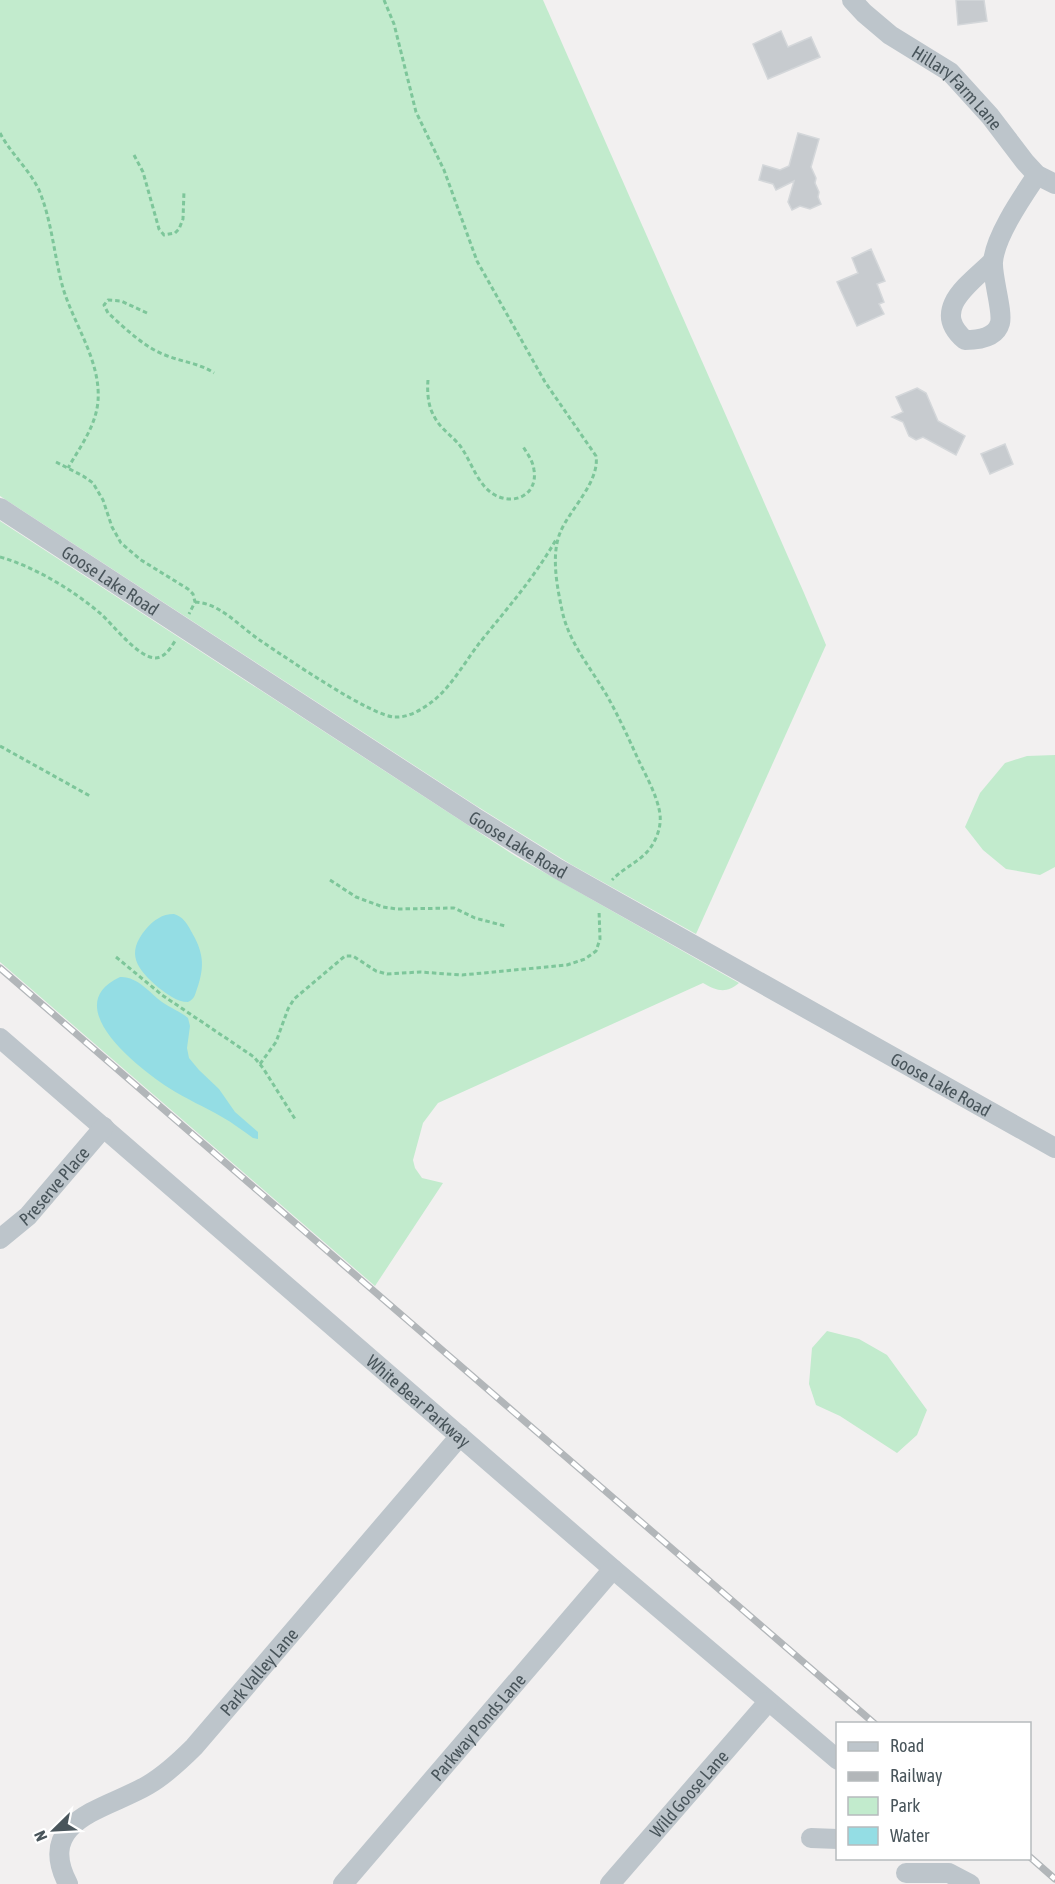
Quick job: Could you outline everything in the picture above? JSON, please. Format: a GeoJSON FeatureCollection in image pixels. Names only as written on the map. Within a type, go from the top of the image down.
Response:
{"type":"FeatureCollection","features":[{"type":"Feature","properties":{"kind":"street","name":"Hillary Farm Lane"},"geometry":{"type":"LineString","coordinates":[[852,0],[890,35],[950,72],[990,116],[1025,162],[1046,179]]}},
{"type":"Feature","properties":{"kind":"street"},"geometry":{"type":"LineString","coordinates":[[993,261],[1016,206],[1046,179]]}},
{"type":"Feature","properties":{"kind":"street","name":"Goose Lake Road"},"geometry":{"type":"LineString","coordinates":[[0,508],[185,621],[474,817],[604,894],[1055,1148]]}},
{"type":"Feature","properties":{"kind":"street","name":"White Bear Parkway"},"geometry":{"type":"LineString","coordinates":[[0,1038],[836,1759]]}},
{"type":"Feature","properties":{"kind":"street","name":"Preserve Place"},"geometry":{"type":"LineString","coordinates":[[0,1239],[28,1215],[104,1127]]}},
{"type":"Feature","properties":{"kind":"street","name":"Park Valley Lane"},"geometry":{"type":"LineString","coordinates":[[68,1884],[62,1872],[59,1856],[68,1830],[84,1815],[149,1785],[171,1769],[194,1747],[460,1436]]}},
{"type":"Feature","properties":{"kind":"street","name":"Parkway Ponds Lane"},"geometry":{"type":"LineString","coordinates":[[343,1884],[613,1569]]}},
{"type":"Feature","properties":{"kind":"street","name":"Wild Goose Lane"},"geometry":{"type":"LineString","coordinates":[[610,1884],[768,1702]]}},
{"type":"Feature","properties":{"kind":"street"},"geometry":{"type":"LineString","coordinates":[[811,1838],[836,1839]]}},
{"type":"Feature","properties":{"kind":"street"},"geometry":{"type":"LineString","coordinates":[[906,1872],[949,1873],[970,1884]]}},
{"type":"Feature","properties":{"kind":"path"},"geometry":{"type":"LineString","coordinates":[[185,621],[206,603],[215,607],[264,643],[373,710],[387,716],[403,716],[425,707],[444,690],[526,587],[560,534],[596,467],[596,456],[545,382],[477,261],[444,170],[416,112],[394,24],[384,0]]}},
{"type":"Feature","properties":{"kind":"path"},"geometry":{"type":"LineString","coordinates":[[0,134],[39,191],[67,299],[92,359],[97,380],[98,403],[95,418],[68,468]]}},
{"type":"Feature","properties":{"kind":"path"},"geometry":{"type":"LineString","coordinates":[[134,155],[141,167],[159,226],[164,235],[170,236],[175,233],[181,224],[184,191]]}},
{"type":"Feature","properties":{"kind":"path"},"geometry":{"type":"LineString","coordinates":[[147,313],[116,299],[108,300],[104,305],[105,310],[115,319],[154,349],[165,355],[202,366],[214,373]]}},
{"type":"Feature","properties":{"kind":"path"},"geometry":{"type":"LineString","coordinates":[[428,380],[429,401],[434,418],[460,447],[484,486],[498,497],[516,500],[532,487],[534,469],[522,445]]}},
{"type":"Feature","properties":{"kind":"path"},"geometry":{"type":"LineString","coordinates":[[0,557],[38,573],[69,592],[97,611],[149,657],[156,658],[164,655],[185,621],[193,594],[141,560],[121,543],[114,532],[97,489],[88,479],[56,462]]}},
{"type":"Feature","properties":{"kind":"path"},"geometry":{"type":"LineString","coordinates":[[260,1064],[276,1042],[294,999],[345,956],[353,956],[376,971],[387,974],[420,972],[462,975],[567,964],[589,957],[598,947],[604,894],[649,850],[657,834],[660,813],[654,793],[618,716],[580,654],[566,625],[561,607],[556,564],[560,534]]}},
{"type":"Feature","properties":{"kind":"path"},"geometry":{"type":"LineString","coordinates":[[0,746],[90,796]]}},
{"type":"Feature","properties":{"kind":"path"},"geometry":{"type":"LineString","coordinates":[[330,880],[356,897],[383,906],[397,909],[454,908],[484,922],[505,926]]}},
{"type":"Feature","properties":{"kind":"path"},"geometry":{"type":"LineString","coordinates":[[116,957],[162,995],[249,1053],[260,1064],[295,1119]]}},
{"type":"Feature","properties":{"kind":"green space"},"geometry":{"type":"Polygon","coordinates":[[[0,0],[543,0],[826,645],[696,934],[572,865],[475,805],[0,496],[0,0]]]}},
{"type":"Feature","properties":{"kind":"green space"},"geometry":{"type":"Polygon","coordinates":[[[0,521],[517,857],[739,983],[730,989],[721,990],[703,983],[438,1103],[423,1123],[413,1160],[422,1178],[443,1183],[375,1286],[0,962],[0,521]]]}},
{"type":"Feature","properties":{"kind":"green space"},"geometry":{"type":"Polygon","coordinates":[[[1055,755],[1055,867],[1040,875],[1006,869],[983,850],[965,827],[980,793],[1005,763],[1027,756],[1055,755]]]}},
{"type":"Feature","properties":{"kind":"green space"},"geometry":{"type":"Polygon","coordinates":[[[827,1331],[859,1339],[887,1355],[927,1410],[917,1435],[897,1453],[840,1416],[816,1405],[809,1384],[812,1348],[827,1331]]]}},
{"type":"Feature","properties":{"kind":"water"},"geometry":{"type":"Polygon","coordinates":[[[174,914],[188,925],[202,958],[202,971],[198,986],[193,998],[188,1002],[180,1001],[159,988],[136,961],[136,946],[149,926],[162,916],[174,914]]]}},
{"type":"Feature","properties":{"kind":"water"},"geometry":{"type":"Polygon","coordinates":[[[120,977],[138,982],[162,1002],[188,1018],[189,1058],[219,1089],[235,1112],[258,1132],[258,1139],[156,1079],[140,1067],[110,1036],[100,1020],[97,1004],[103,989],[120,977]]]}},
{"type":"Feature","properties":{"kind":"building"},"geometry":{"type":"Polygon","coordinates":[[[956,0],[984,0],[987,21],[958,25],[956,0]]]}},
{"type":"Feature","properties":{"kind":"building"},"geometry":{"type":"Polygon","coordinates":[[[781,31],[788,47],[811,37],[820,57],[768,79],[753,44],[781,31]]]}},
{"type":"Feature","properties":{"kind":"building"},"geometry":{"type":"Polygon","coordinates":[[[798,133],[819,139],[811,167],[816,178],[815,183],[821,204],[810,209],[800,206],[792,210],[788,202],[794,181],[776,190],[773,184],[759,180],[763,165],[780,170],[789,166],[798,133]]]}},
{"type":"Feature","properties":{"kind":"building"},"geometry":{"type":"Polygon","coordinates":[[[871,249],[885,281],[877,284],[884,302],[879,304],[884,314],[857,326],[837,282],[858,273],[852,258],[871,249]]]}},
{"type":"Feature","properties":{"kind":"building"},"geometry":{"type":"Polygon","coordinates":[[[917,388],[926,393],[938,421],[965,436],[956,455],[923,437],[916,440],[909,436],[903,422],[892,417],[903,412],[896,397],[917,388]]]}},
{"type":"Feature","properties":{"kind":"building"},"geometry":{"type":"Polygon","coordinates":[[[1005,444],[1013,464],[990,474],[981,454],[1005,444]]]}},
{"type":"Feature","properties":{"kind":"railway"},"geometry":{"type":"LineString","coordinates":[[0,968],[873,1722]]}},
{"type":"Feature","properties":{"kind":"railway"},"geometry":{"type":"LineString","coordinates":[[1031,1858],[1055,1879]]}}]}
